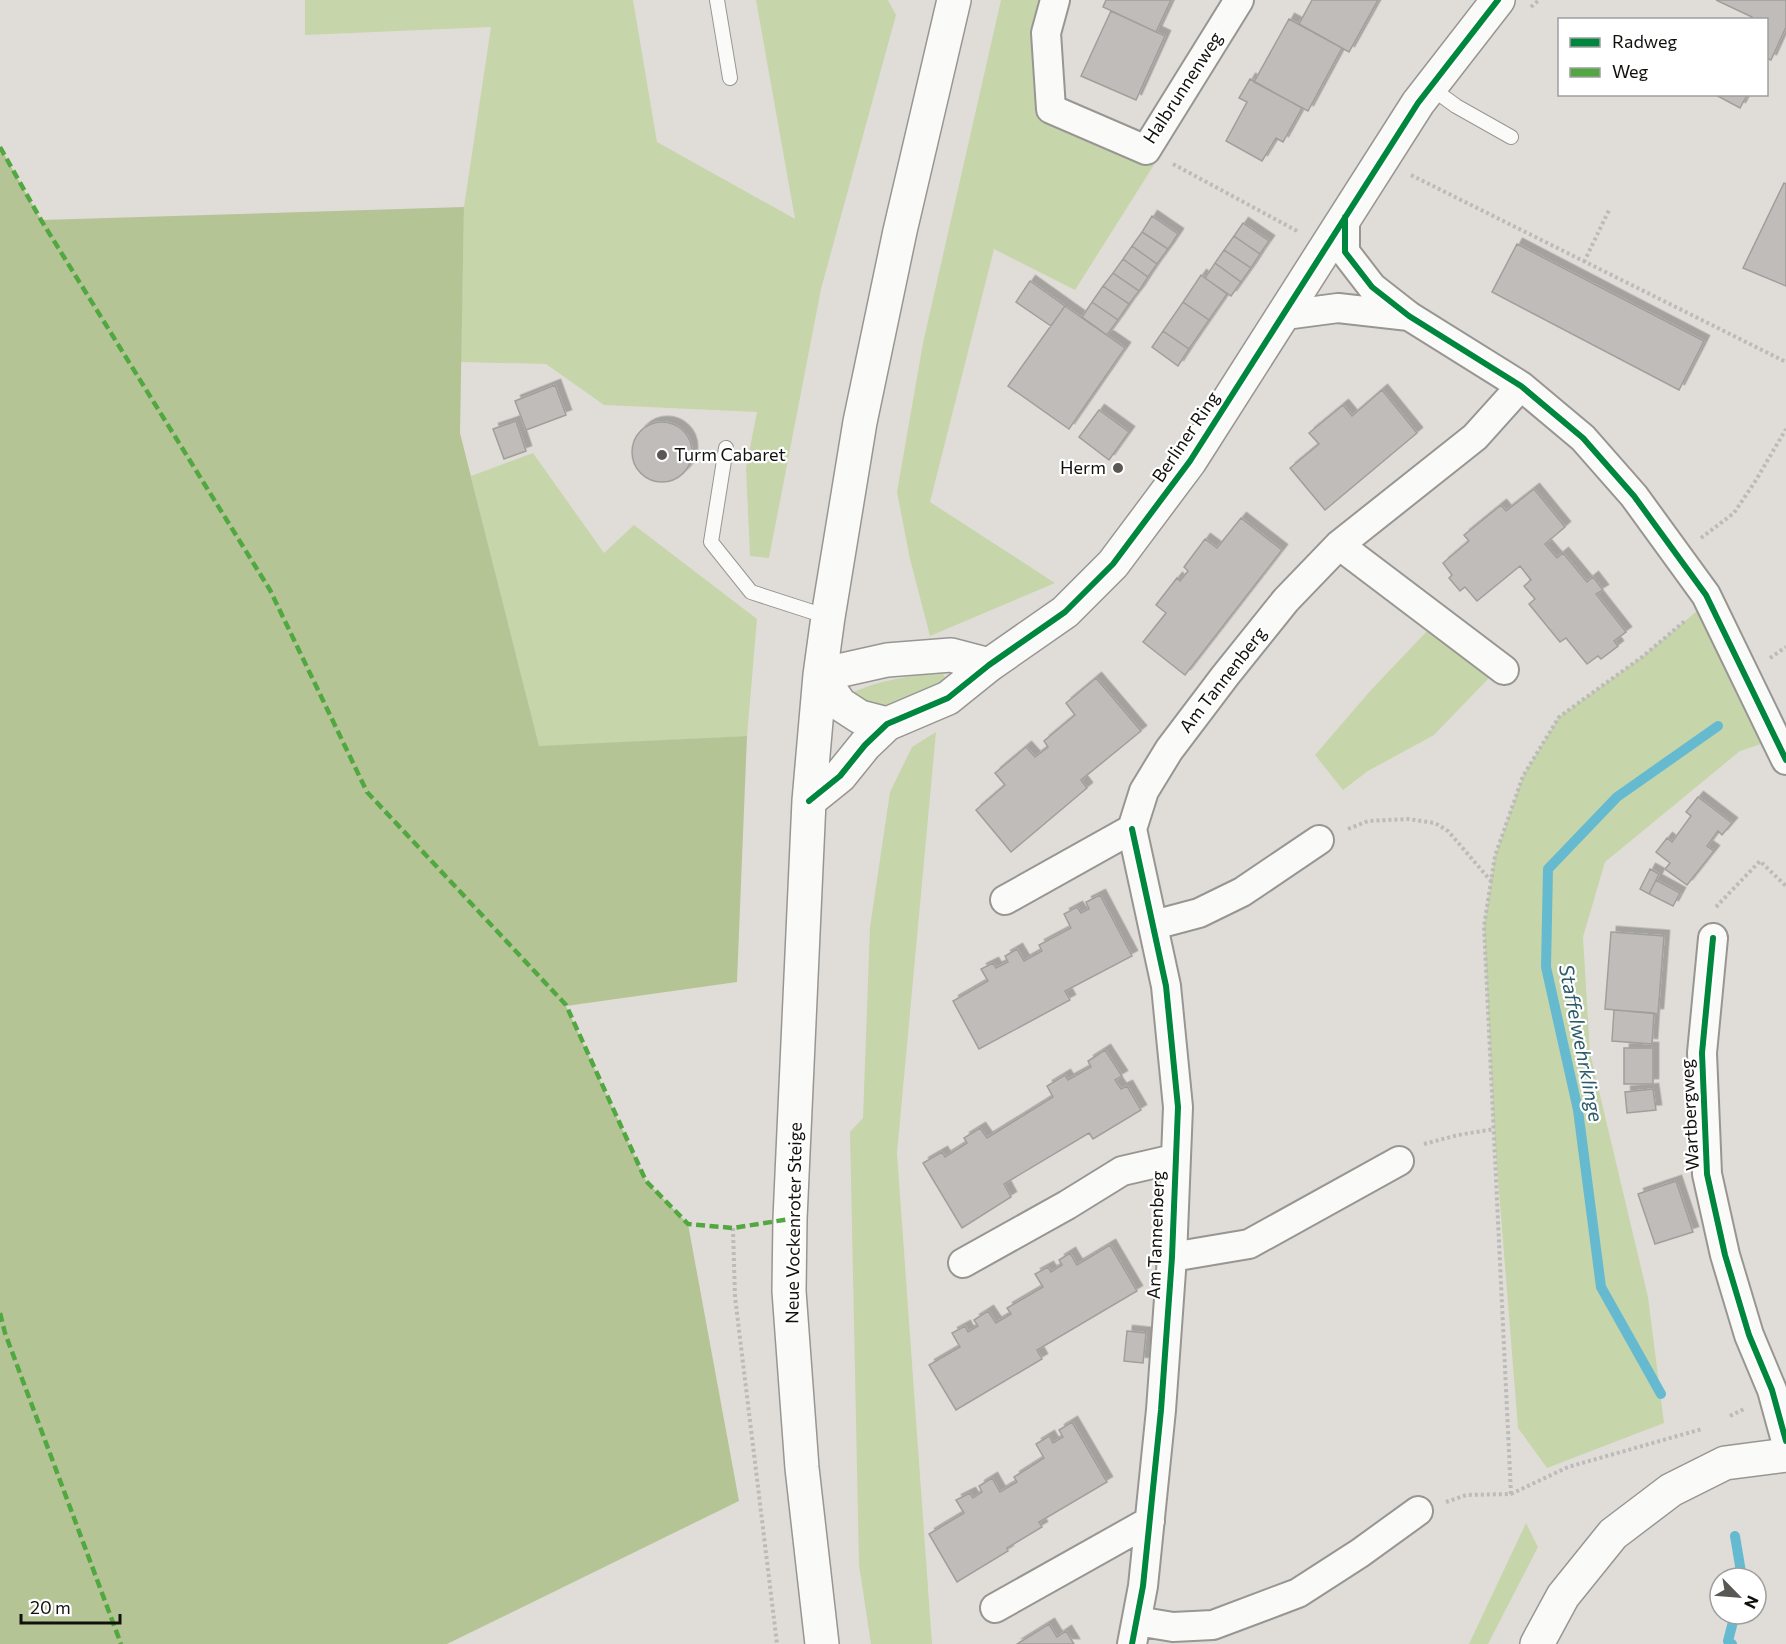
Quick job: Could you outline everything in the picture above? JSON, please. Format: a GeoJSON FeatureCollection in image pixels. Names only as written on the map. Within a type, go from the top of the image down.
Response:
{"type":"FeatureCollection","features":[{"type":"Feature","properties":{"kind":"main road","name":"Berliner Ring"},"geometry":{"type":"LineString","coordinates":[[809,801],[840,776],[865,745],[887,724],[948,698],[989,665],[1065,612],[1113,564],[1190,461],[1430,87],[1498,0]]}},
{"type":"Feature","properties":{"kind":"main road","name":"Neue Vockenroter Steige"},"geometry":{"type":"LineString","coordinates":[[822,1644],[802,1468],[789,1291],[790,1219],[809,801],[820,675],[860,422],[947,2]]}},
{"type":"Feature","properties":{"kind":"main road"},"geometry":{"type":"LineString","coordinates":[[887,724],[860,717],[840,704],[820,675],[887,660],[951,655],[989,665]]}},
{"type":"Feature","properties":{"kind":"main road"},"geometry":{"type":"LineString","coordinates":[[1538,1644],[1563,1596],[1612,1534],[1671,1490],[1725,1463],[1786,1455]]}},
{"type":"Feature","properties":{"kind":"street","name":"Halbrunnenweg"},"geometry":{"type":"LineString","coordinates":[[1056,0],[1046,33],[1051,109],[1146,150],[1239,0]]}},
{"type":"Feature","properties":{"kind":"street"},"geometry":{"type":"LineString","coordinates":[[1345,217],[1345,252],[1372,287],[1409,316],[1521,386],[1583,438],[1634,496],[1709,601],[1786,760]]}},
{"type":"Feature","properties":{"kind":"street"},"geometry":{"type":"LineString","coordinates":[[1284,315],[1338,308],[1409,316]]}},
{"type":"Feature","properties":{"kind":"street","name":"Am Tannenberg"},"geometry":{"type":"LineString","coordinates":[[1418,1511],[1360,1553],[1298,1593],[1213,1625],[1173,1627],[1134,1633],[1143,1586],[1161,1410],[1172,1257],[1174,1159],[1178,1107],[1166,986],[1132,829],[1144,791],[1169,750],[1286,600],[1339,545],[1475,437],[1521,386]]}},
{"type":"Feature","properties":{"kind":"street"},"geometry":{"type":"LineString","coordinates":[[1339,545],[1504,670]]}},
{"type":"Feature","properties":{"kind":"street"},"geometry":{"type":"LineString","coordinates":[[1005,900],[1132,829]]}},
{"type":"Feature","properties":{"kind":"street"},"geometry":{"type":"LineString","coordinates":[[1154,925],[1199,914],[1242,892],[1319,840]]}},
{"type":"Feature","properties":{"kind":"street","name":"Wartbergweg"},"geometry":{"type":"LineString","coordinates":[[1713,938],[1702,1053],[1707,1174],[1725,1255],[1749,1335],[1761,1398],[1786,1441]]}},
{"type":"Feature","properties":{"kind":"street","name":"Am Tannenberg"},"geometry":{"type":"LineString","coordinates":[[963,1263],[1067,1205],[1122,1171],[1174,1159]]}},
{"type":"Feature","properties":{"kind":"street","name":"Am Tannenberg"},"geometry":{"type":"LineString","coordinates":[[1172,1257],[1249,1244],[1399,1161]]}},
{"type":"Feature","properties":{"kind":"street"},"geometry":{"type":"LineString","coordinates":[[995,1608],[1150,1521]]}},
{"type":"Feature","properties":{"kind":"lane"},"geometry":{"type":"LineString","coordinates":[[717,0],[730,78]]}},
{"type":"Feature","properties":{"kind":"lane"},"geometry":{"type":"LineString","coordinates":[[1430,87],[1456,106],[1511,137]]}},
{"type":"Feature","properties":{"kind":"lane"},"geometry":{"type":"LineString","coordinates":[[726,448],[711,543],[751,592],[828,617]]}},
{"type":"Feature","properties":{"kind":"path"},"geometry":{"type":"LineString","coordinates":[[1146,150],[1326,246]]}},
{"type":"Feature","properties":{"kind":"path"},"geometry":{"type":"LineString","coordinates":[[1409,174],[1786,362]]}},
{"type":"Feature","properties":{"kind":"path"},"geometry":{"type":"LineString","coordinates":[[1584,262],[1610,208]]}},
{"type":"Feature","properties":{"kind":"path"},"geometry":{"type":"LineString","coordinates":[[1699,540],[1734,513],[1786,429]]}},
{"type":"Feature","properties":{"kind":"path"},"geometry":{"type":"LineString","coordinates":[[1511,1494],[1484,926],[1495,856],[1522,776],[1559,717],[1642,657],[1709,601]]}},
{"type":"Feature","properties":{"kind":"path"},"geometry":{"type":"LineString","coordinates":[[1769,658],[1786,647]]}},
{"type":"Feature","properties":{"kind":"path"},"geometry":{"type":"LineString","coordinates":[[1319,840],[1368,821],[1408,819],[1435,823],[1448,831],[1491,881]]}},
{"type":"Feature","properties":{"kind":"path"},"geometry":{"type":"LineString","coordinates":[[1713,938],[1716,906],[1760,861],[1786,886]]}},
{"type":"Feature","properties":{"kind":"path"},"geometry":{"type":"LineString","coordinates":[[1399,1161],[1428,1142],[1494,1129]]}},
{"type":"Feature","properties":{"kind":"path"},"geometry":{"type":"LineString","coordinates":[[733,1228],[735,1296],[777,1644]]}},
{"type":"Feature","properties":{"kind":"path"},"geometry":{"type":"LineString","coordinates":[[1730,1416],[1761,1398]]}},
{"type":"Feature","properties":{"kind":"path"},"geometry":{"type":"LineString","coordinates":[[1418,1511],[1466,1495],[1511,1494],[1568,1467],[1702,1429]]}},
{"type":"Feature","properties":{"kind":"green space"},"geometry":{"type":"Polygon","coordinates":[[[305,0],[633,0],[657,142],[795,219],[756,0],[888,0],[896,15],[821,289],[769,558],[750,556],[746,468],[757,412],[604,405],[546,364],[461,362],[464,207],[491,27],[305,35],[305,0]]]}},
{"type":"Feature","properties":{"kind":"green space"},"geometry":{"type":"Polygon","coordinates":[[[1001,0],[1055,0],[1051,109],[1159,157],[1075,290],[994,249],[930,502],[1055,583],[930,636],[910,559],[897,492],[923,343],[1001,0]]]}},
{"type":"Feature","properties":{"kind":"green space"},"geometry":{"type":"Polygon","coordinates":[[[0,147],[41,220],[464,207],[460,433],[539,746],[747,736],[737,982],[566,1006],[646,1181],[688,1224],[739,1501],[447,1644],[0,1644],[0,147]]]}},
{"type":"Feature","properties":{"kind":"green space"},"geometry":{"type":"Polygon","coordinates":[[[533,453],[604,553],[634,525],[757,619],[747,736],[539,747],[471,476],[533,453]]]}},
{"type":"Feature","properties":{"kind":"green space"},"geometry":{"type":"Polygon","coordinates":[[[1709,601],[1776,739],[1740,751],[1605,862],[1583,937],[1590,1053],[1648,1297],[1664,1423],[1547,1468],[1518,1428],[1494,1129],[1484,926],[1495,856],[1523,776],[1559,717],[1642,657],[1709,601]]]}},
{"type":"Feature","properties":{"kind":"green space"},"geometry":{"type":"Polygon","coordinates":[[[1429,629],[1489,678],[1434,735],[1368,771],[1343,790],[1315,755],[1371,690],[1429,629]]]}},
{"type":"Feature","properties":{"kind":"green space"},"geometry":{"type":"Polygon","coordinates":[[[943,674],[945,677],[934,687],[887,705],[868,704],[849,694],[895,679],[943,674]]]}},
{"type":"Feature","properties":{"kind":"green space"},"geometry":{"type":"Polygon","coordinates":[[[936,732],[897,1153],[932,1644],[871,1644],[859,1565],[850,1132],[863,1118],[870,927],[890,792],[912,747],[936,732]]]}},
{"type":"Feature","properties":{"kind":"green space"},"geometry":{"type":"Polygon","coordinates":[[[1526,1523],[1538,1547],[1488,1644],[1469,1644],[1526,1523]]]}},
{"type":"Feature","properties":{"kind":"building"},"geometry":{"type":"Polygon","coordinates":[[[1106,0],[1171,0],[1156,32],[1103,7],[1106,0]]]}},
{"type":"Feature","properties":{"kind":"building"},"geometry":{"type":"Polygon","coordinates":[[[1312,0],[1378,0],[1349,52],[1299,24],[1312,0]]]}},
{"type":"Feature","properties":{"kind":"building"},"geometry":{"type":"Polygon","coordinates":[[[1716,0],[1786,0],[1786,27],[1771,60],[1768,59],[1768,18],[1752,17],[1716,0]]]}},
{"type":"Feature","properties":{"kind":"building"},"geometry":{"type":"Polygon","coordinates":[[[1111,11],[1165,36],[1136,100],[1081,76],[1111,11]]]}},
{"type":"Feature","properties":{"kind":"building"},"geometry":{"type":"Polygon","coordinates":[[[1289,19],[1342,48],[1308,111],[1254,82],[1289,19]]]}},
{"type":"Feature","properties":{"kind":"building"},"geometry":{"type":"Polygon","coordinates":[[[1250,79],[1302,108],[1283,142],[1276,138],[1262,161],[1226,141],[1247,102],[1239,98],[1250,79]]]}},
{"type":"Feature","properties":{"kind":"building"},"geometry":{"type":"Polygon","coordinates":[[[1718,96],[1746,96],[1740,108],[1718,96]]]}},
{"type":"Feature","properties":{"kind":"building"},"geometry":{"type":"Polygon","coordinates":[[[1784,183],[1786,184],[1786,286],[1743,268],[1784,183]]]}},
{"type":"Feature","properties":{"kind":"building"},"geometry":{"type":"Polygon","coordinates":[[[1152,216],[1178,234],[1168,249],[1142,232],[1152,216]]]}},
{"type":"Feature","properties":{"kind":"building"},"geometry":{"type":"Polygon","coordinates":[[[1243,223],[1269,241],[1260,254],[1234,236],[1243,223]]]}},
{"type":"Feature","properties":{"kind":"building"},"geometry":{"type":"Polygon","coordinates":[[[1142,232],[1168,249],[1157,264],[1132,246],[1142,232]]]}},
{"type":"Feature","properties":{"kind":"building"},"geometry":{"type":"Polygon","coordinates":[[[1234,236],[1260,254],[1251,268],[1224,250],[1234,236]]]}},
{"type":"Feature","properties":{"kind":"building"},"geometry":{"type":"Polygon","coordinates":[[[1517,244],[1704,341],[1679,390],[1492,292],[1517,244]]]}},
{"type":"Feature","properties":{"kind":"building"},"geometry":{"type":"Polygon","coordinates":[[[1132,246],[1157,264],[1148,277],[1123,259],[1132,246]]]}},
{"type":"Feature","properties":{"kind":"building"},"geometry":{"type":"Polygon","coordinates":[[[1224,250],[1251,268],[1241,282],[1215,263],[1224,250]]]}},
{"type":"Feature","properties":{"kind":"building"},"geometry":{"type":"Polygon","coordinates":[[[1123,259],[1148,277],[1139,291],[1113,273],[1123,259]]]}},
{"type":"Feature","properties":{"kind":"building"},"geometry":{"type":"Polygon","coordinates":[[[1215,263],[1241,282],[1231,296],[1205,278],[1215,263]]]}},
{"type":"Feature","properties":{"kind":"building"},"geometry":{"type":"Polygon","coordinates":[[[1113,273],[1139,291],[1129,304],[1103,286],[1113,273]]]}},
{"type":"Feature","properties":{"kind":"building"},"geometry":{"type":"Polygon","coordinates":[[[1201,275],[1227,294],[1209,320],[1183,302],[1201,275]]]}},
{"type":"Feature","properties":{"kind":"building"},"geometry":{"type":"Polygon","coordinates":[[[1030,281],[1065,306],[1051,326],[1016,302],[1030,281]]]}},
{"type":"Feature","properties":{"kind":"building"},"geometry":{"type":"Polygon","coordinates":[[[1103,286],[1129,304],[1118,320],[1092,302],[1103,286]]]}},
{"type":"Feature","properties":{"kind":"building"},"geometry":{"type":"Polygon","coordinates":[[[1092,302],[1118,320],[1107,335],[1082,317],[1092,302]]]}},
{"type":"Feature","properties":{"kind":"building"},"geometry":{"type":"Polygon","coordinates":[[[1183,302],[1209,320],[1189,349],[1163,331],[1183,302]]]}},
{"type":"Feature","properties":{"kind":"building"},"geometry":{"type":"Polygon","coordinates":[[[1065,306],[1125,348],[1069,429],[1008,386],[1065,306]]]}},
{"type":"Feature","properties":{"kind":"building"},"geometry":{"type":"Polygon","coordinates":[[[1163,331],[1189,349],[1178,366],[1152,347],[1163,331]]]}},
{"type":"Feature","properties":{"kind":"building"},"geometry":{"type":"Polygon","coordinates":[[[555,385],[566,415],[526,430],[515,401],[555,385]]]}},
{"type":"Feature","properties":{"kind":"building"},"geometry":{"type":"Polygon","coordinates":[[[1382,390],[1417,433],[1325,510],[1290,468],[1319,444],[1309,433],[1343,405],[1352,416],[1382,390]]]}},
{"type":"Feature","properties":{"kind":"building"},"geometry":{"type":"Polygon","coordinates":[[[1099,410],[1129,432],[1109,460],[1079,437],[1099,410]]]}},
{"type":"Feature","properties":{"kind":"building"},"geometry":{"type":"Polygon","coordinates":[[[516,421],[526,451],[504,459],[493,429],[516,421]]]}},
{"type":"Feature","properties":{"kind":"building","name":"Turm Cabaret"},"geometry":{"type":"Polygon","coordinates":[[[656,422],[668,422],[679,427],[687,435],[692,452],[690,464],[679,477],[668,482],[656,482],[645,477],[637,469],[632,458],[632,446],[637,435],[645,427],[656,422]]]}},
{"type":"Feature","properties":{"kind":"building"},"geometry":{"type":"Polygon","coordinates":[[[1534,489],[1565,527],[1545,544],[1557,558],[1563,553],[1587,582],[1593,577],[1603,590],[1596,594],[1626,632],[1614,641],[1618,646],[1601,659],[1598,656],[1587,664],[1566,638],[1560,642],[1529,604],[1535,599],[1524,586],[1531,580],[1520,566],[1477,601],[1465,587],[1460,591],[1449,578],[1452,575],[1443,563],[1469,541],[1464,535],[1501,505],[1506,511],[1534,489]]]}},
{"type":"Feature","properties":{"kind":"building"},"geometry":{"type":"Polygon","coordinates":[[[1241,518],[1282,550],[1185,675],[1143,642],[1166,613],[1156,605],[1177,578],[1180,581],[1188,571],[1184,567],[1205,539],[1217,548],[1241,518]]]}},
{"type":"Feature","properties":{"kind":"building"},"geometry":{"type":"Polygon","coordinates":[[[1096,678],[1141,731],[1081,780],[1087,788],[1011,852],[976,810],[1005,785],[995,773],[1026,747],[1035,757],[1048,747],[1044,741],[1075,715],[1066,703],[1096,678]]]}},
{"type":"Feature","properties":{"kind":"building"},"geometry":{"type":"Polygon","coordinates":[[[1698,797],[1732,823],[1722,835],[1718,831],[1707,846],[1714,851],[1687,885],[1665,869],[1670,863],[1656,852],[1667,838],[1672,842],[1691,816],[1686,812],[1698,797]]]}},
{"type":"Feature","properties":{"kind":"building"},"geometry":{"type":"Polygon","coordinates":[[[1650,869],[1659,874],[1649,894],[1640,889],[1650,869]]]}},
{"type":"Feature","properties":{"kind":"building"},"geometry":{"type":"Polygon","coordinates":[[[1656,880],[1680,893],[1673,906],[1649,894],[1656,880]]]}},
{"type":"Feature","properties":{"kind":"building"},"geometry":{"type":"Polygon","coordinates":[[[1100,895],[1132,956],[1065,991],[1070,1000],[979,1049],[953,1001],[988,981],[981,969],[993,963],[996,968],[1008,962],[1005,956],[1017,949],[1024,961],[1042,951],[1039,945],[1071,928],[1064,914],[1077,907],[1081,913],[1089,909],[1086,902],[1100,895]]]}},
{"type":"Feature","properties":{"kind":"building"},"geometry":{"type":"Polygon","coordinates":[[[1611,932],[1664,936],[1658,1014],[1605,1009],[1611,932]]]}},
{"type":"Feature","properties":{"kind":"building"},"geometry":{"type":"Polygon","coordinates":[[[1614,1010],[1654,1013],[1652,1044],[1612,1041],[1614,1010]]]}},
{"type":"Feature","properties":{"kind":"building"},"geometry":{"type":"Polygon","coordinates":[[[1624,1048],[1653,1048],[1653,1084],[1624,1084],[1624,1048]]]}},
{"type":"Feature","properties":{"kind":"building"},"geometry":{"type":"Polygon","coordinates":[[[1105,1050],[1122,1076],[1115,1080],[1121,1089],[1127,1086],[1141,1110],[1093,1139],[1089,1133],[1004,1184],[1011,1197],[962,1228],[923,1163],[942,1152],[945,1157],[967,1143],[964,1138],[980,1128],[987,1138],[1053,1097],[1047,1086],[1065,1075],[1068,1080],[1091,1067],[1088,1061],[1105,1050]]]}},
{"type":"Feature","properties":{"kind":"building"},"geometry":{"type":"Polygon","coordinates":[[[1653,1089],[1656,1110],[1627,1113],[1625,1092],[1653,1089]]]}},
{"type":"Feature","properties":{"kind":"building"},"geometry":{"type":"Polygon","coordinates":[[[1676,1181],[1693,1232],[1655,1244],[1638,1194],[1676,1181]]]}},
{"type":"Feature","properties":{"kind":"building"},"geometry":{"type":"Polygon","coordinates":[[[1110,1245],[1137,1291],[1037,1350],[1042,1359],[956,1410],[929,1365],[960,1347],[952,1333],[965,1326],[968,1332],[978,1326],[974,1320],[988,1311],[996,1323],[1011,1314],[1007,1308],[1043,1287],[1035,1274],[1048,1267],[1051,1272],[1062,1265],[1059,1260],[1070,1253],[1077,1265],[1110,1245]]]}},
{"type":"Feature","properties":{"kind":"building"},"geometry":{"type":"Polygon","coordinates":[[[1127,1331],[1146,1333],[1143,1363],[1124,1361],[1127,1331]]]}},
{"type":"Feature","properties":{"kind":"building"},"geometry":{"type":"Polygon","coordinates":[[[1072,1422],[1107,1482],[1039,1522],[1042,1527],[957,1582],[929,1534],[964,1513],[956,1500],[970,1493],[973,1498],[982,1492],[979,1486],[992,1478],[1000,1492],[1017,1482],[1014,1477],[1044,1458],[1036,1444],[1049,1436],[1053,1443],[1063,1437],[1059,1430],[1072,1422]]]}},
{"type":"Feature","properties":{"kind":"building"},"geometry":{"type":"Polygon","coordinates":[[[1049,1624],[1057,1637],[1066,1631],[1074,1644],[1017,1644],[1049,1624]]]}},
{"type":"Feature","properties":{"kind":"waterway","name":"Staffelwehrklinge"},"geometry":{"type":"LineString","coordinates":[[1661,1394],[1601,1287],[1578,1110],[1546,967],[1548,869],[1617,797],[1718,726]]}},
{"type":"Feature","properties":{"kind":"waterway","name":"Staffelwehrklinge"},"geometry":{"type":"LineString","coordinates":[[1735,1536],[1740,1566]]}},
{"type":"Feature","properties":{"kind":"waterway","name":"Staffelwehrklinge"},"geometry":{"type":"LineString","coordinates":[[1732,1626],[1728,1641],[1732,1644]]}},
{"type":"Feature","properties":{"kind":"marked path"},"geometry":{"type":"LineString","coordinates":[[0,147],[41,220],[270,590],[367,792],[566,1005],[646,1181],[688,1224],[733,1228],[790,1219]]}},
{"type":"Feature","properties":{"kind":"marked path"},"geometry":{"type":"LineString","coordinates":[[0,1313],[5,1333],[121,1644]]}},
{"type":"Feature","properties":{"kind":"cycle path"},"geometry":{"type":"LineString","coordinates":[[809,801],[840,776],[865,745],[887,724],[948,698],[989,665],[1065,612],[1113,564],[1190,461],[1418,103],[1498,0]]}},
{"type":"Feature","properties":{"kind":"cycle path"},"geometry":{"type":"LineString","coordinates":[[1345,217],[1345,252],[1372,287],[1409,316],[1521,386],[1583,438],[1634,496],[1706,595],[1786,760]]}},
{"type":"Feature","properties":{"kind":"cycle path"},"geometry":{"type":"LineString","coordinates":[[1132,829],[1166,986],[1178,1107],[1172,1257],[1161,1410],[1143,1586],[1132,1644]]}},
{"type":"Feature","properties":{"kind":"cycle path"},"geometry":{"type":"LineString","coordinates":[[1713,938],[1702,1053],[1707,1174],[1725,1255],[1749,1335],[1772,1390],[1786,1441]]}},
{"type":"Feature","properties":{"kind":"place","name":"Turm Cabaret"},"geometry":{"type":"Point","coordinates":[662,455]}},
{"type":"Feature","properties":{"kind":"place","name":"Herm"},"geometry":{"type":"Point","coordinates":[1118,468]}}]}
